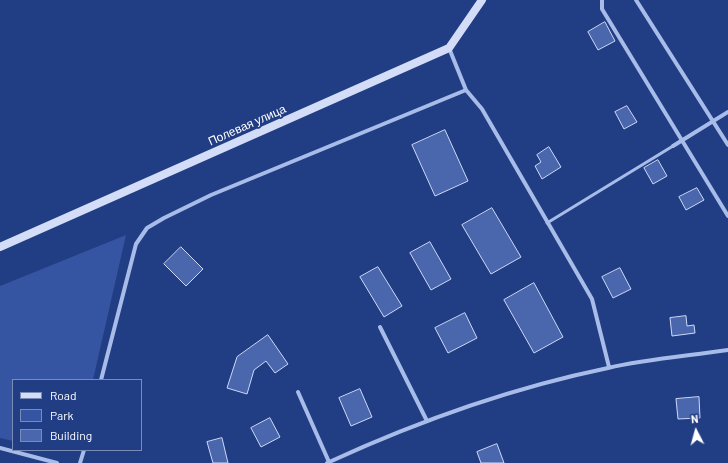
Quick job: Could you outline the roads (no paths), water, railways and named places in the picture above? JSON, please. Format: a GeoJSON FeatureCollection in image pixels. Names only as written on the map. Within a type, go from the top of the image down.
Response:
{"type":"FeatureCollection","features":[{"type":"Feature","properties":{"kind":"street"},"geometry":{"type":"LineString","coordinates":[[482,0],[449,48],[466,90],[482,109],[592,299],[609,367]]}},
{"type":"Feature","properties":{"kind":"street"},"geometry":{"type":"LineString","coordinates":[[602,0],[602,9],[728,216]]}},
{"type":"Feature","properties":{"kind":"street"},"geometry":{"type":"LineString","coordinates":[[636,0],[728,145]]}},
{"type":"Feature","properties":{"kind":"street","name":"Полевая улица"},"geometry":{"type":"LineString","coordinates":[[0,247],[449,48]]}},
{"type":"Feature","properties":{"kind":"street"},"geometry":{"type":"LineString","coordinates":[[101,379],[136,244],[147,228],[211,195],[466,90]]}},
{"type":"Feature","properties":{"kind":"street"},"geometry":{"type":"LineString","coordinates":[[673,146],[728,112]]}},
{"type":"Feature","properties":{"kind":"street"},"geometry":{"type":"LineString","coordinates":[[380,327],[427,421]]}},
{"type":"Feature","properties":{"kind":"street"},"geometry":{"type":"LineString","coordinates":[[298,392],[328,462],[427,421],[540,384],[609,367],[728,350]]}},
{"type":"Feature","properties":{"kind":"street"},"geometry":{"type":"LineString","coordinates":[[0,448],[57,463]]}},
{"type":"Feature","properties":{"kind":"street"},"geometry":{"type":"LineString","coordinates":[[80,463],[84,451]]}},
{"type":"Feature","properties":{"kind":"lane"},"geometry":{"type":"LineString","coordinates":[[547,223],[673,146]]}}]}
